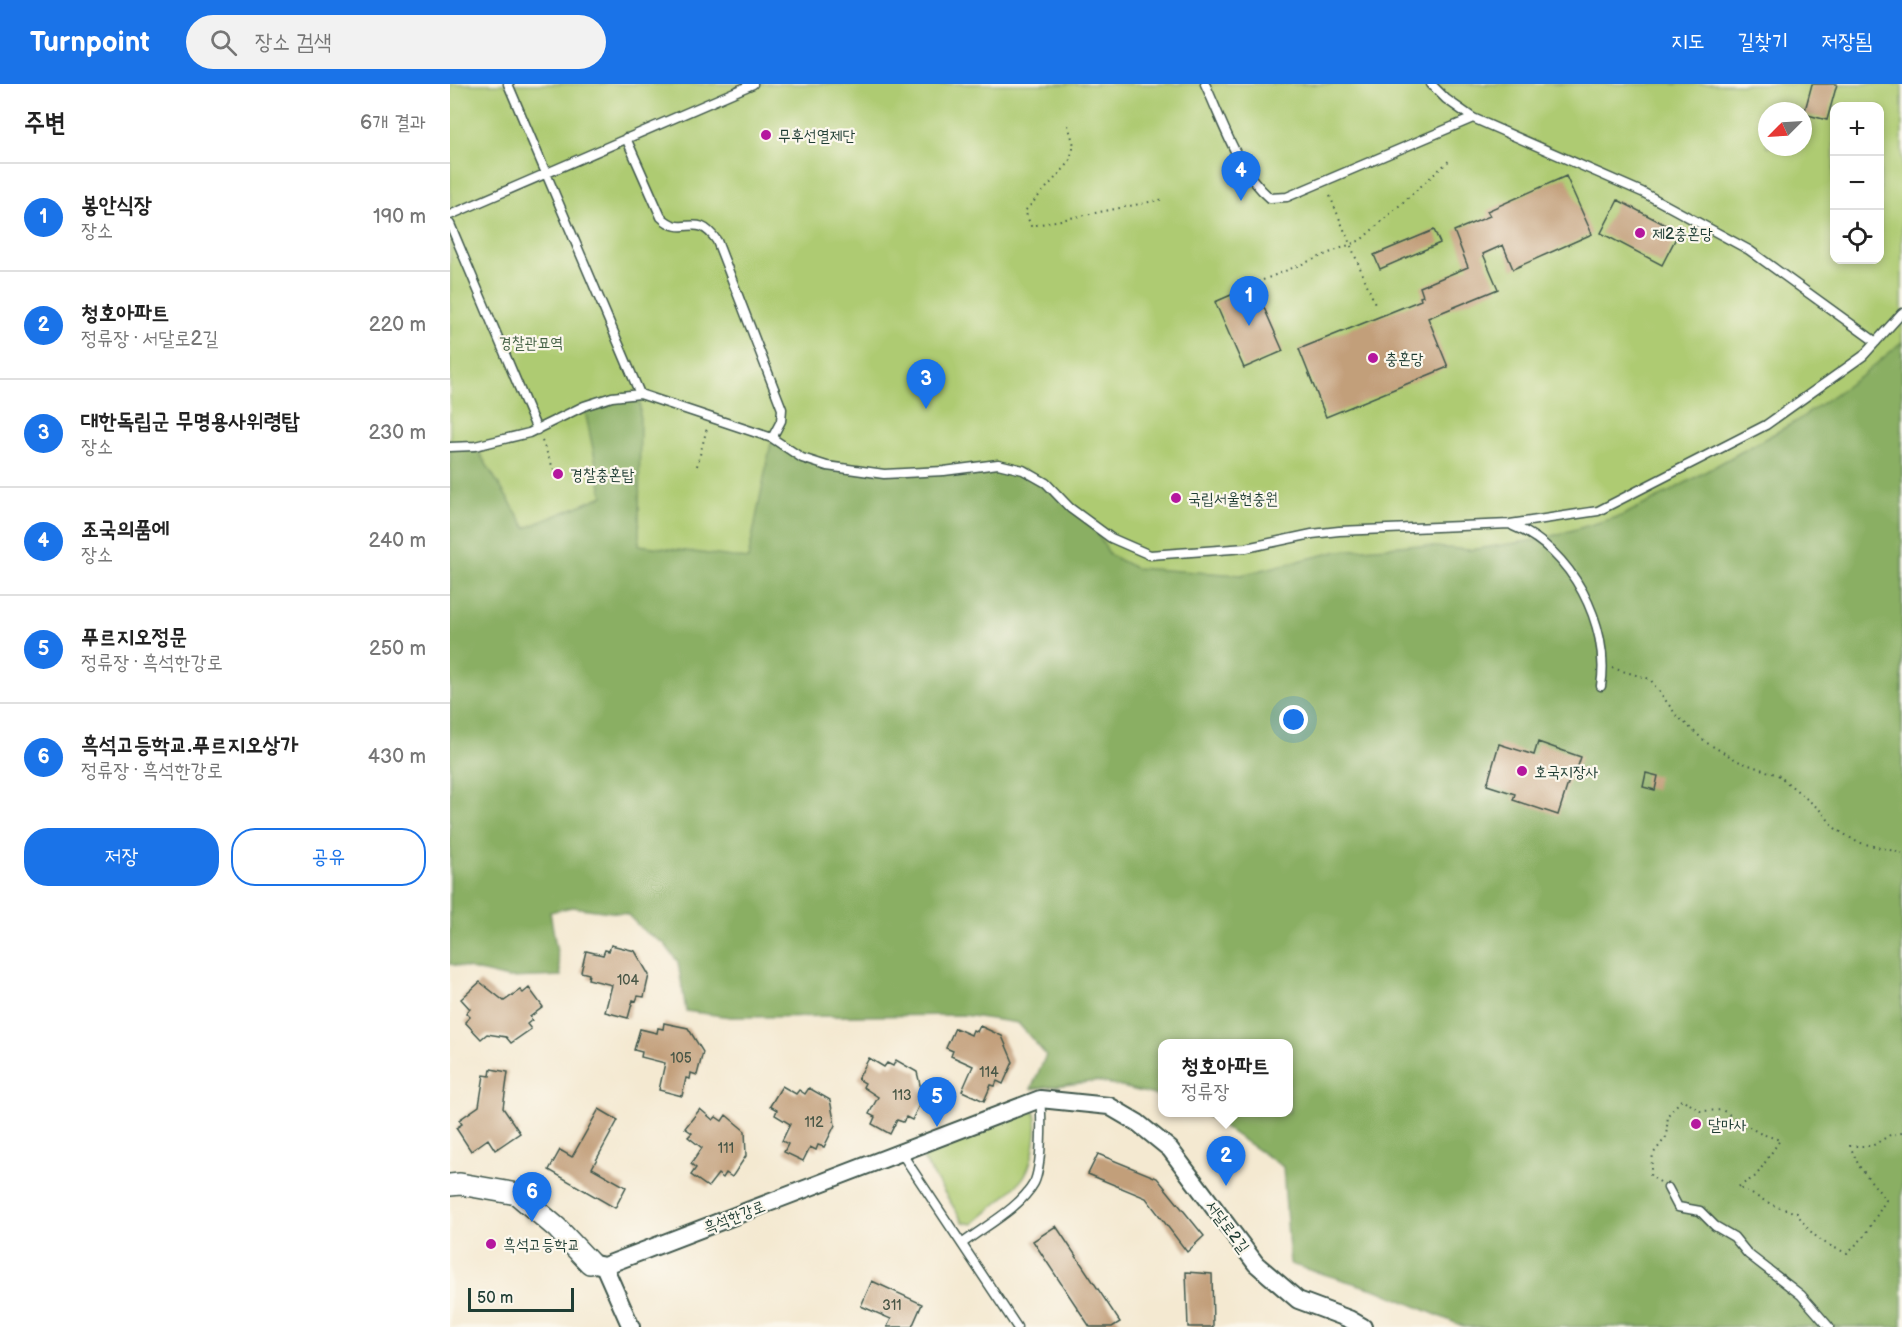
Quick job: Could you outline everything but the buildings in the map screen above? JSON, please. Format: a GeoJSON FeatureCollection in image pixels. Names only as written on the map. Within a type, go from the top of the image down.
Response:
{"type":"FeatureCollection","features":[{"type":"Feature","properties":{"kind":"street","name":"흑석한강로"},"geometry":{"type":"LineString","coordinates":[[597,1264],[902,1154],[1037,1099]]}},
{"type":"Feature","properties":{"kind":"street","name":"서달로2길"},"geometry":{"type":"LineString","coordinates":[[1037,1099],[1109,1107],[1138,1123],[1170,1149],[1256,1264],[1298,1300],[1349,1319],[1363,1327]]}},
{"type":"Feature","properties":{"kind":"street"},"geometry":{"type":"LineString","coordinates":[[450,1185],[460,1184],[517,1194],[597,1264],[631,1327]]}},
{"type":"Feature","properties":{"kind":"lane"},"geometry":{"type":"LineString","coordinates":[[508,84],[640,394]]}},
{"type":"Feature","properties":{"kind":"lane"},"geometry":{"type":"LineString","coordinates":[[450,214],[753,84]]}},
{"type":"Feature","properties":{"kind":"lane"},"geometry":{"type":"LineString","coordinates":[[1205,84],[1242,163],[1257,187],[1270,198],[1287,197],[1473,118]]}},
{"type":"Feature","properties":{"kind":"lane"},"geometry":{"type":"LineString","coordinates":[[1431,84],[1446,99],[1473,118],[1642,192],[1749,250],[1876,342]]}},
{"type":"Feature","properties":{"kind":"lane"},"geometry":{"type":"LineString","coordinates":[[626,138],[661,217],[670,226],[681,228],[697,224],[703,226],[717,241],[782,409],[781,421],[772,438]]}},
{"type":"Feature","properties":{"kind":"lane"},"geometry":{"type":"LineString","coordinates":[[450,224],[537,430]]}},
{"type":"Feature","properties":{"kind":"lane"},"geometry":{"type":"LineString","coordinates":[[450,447],[475,446],[537,430],[584,406],[612,397],[640,394],[710,415],[772,438],[802,458],[860,472],[916,473],[998,464],[1023,470],[1046,483],[1070,508],[1111,538],[1150,555],[1246,548],[1330,532],[1510,524],[1598,511],[1701,460],[1766,425],[1863,356],[1902,313]]}},
{"type":"Feature","properties":{"kind":"lane"},"geometry":{"type":"LineString","coordinates":[[1510,524],[1532,532],[1562,562],[1588,601],[1596,616],[1605,665],[1601,686]]}},
{"type":"Feature","properties":{"kind":"lane"},"geometry":{"type":"LineString","coordinates":[[963,1243],[1014,1205],[1034,1182],[1043,1122],[1037,1099]]}},
{"type":"Feature","properties":{"kind":"lane"},"geometry":{"type":"LineString","coordinates":[[902,1154],[1017,1327]]}},
{"type":"Feature","properties":{"kind":"lane"},"geometry":{"type":"LineString","coordinates":[[1668,1188],[1678,1207],[1700,1211],[1715,1226],[1734,1237],[1748,1254],[1801,1295],[1829,1327]]}},
{"type":"Feature","properties":{"kind":"path"},"geometry":{"type":"LineString","coordinates":[[1068,125],[1074,145],[1070,163],[1025,211],[1031,226],[1164,199]]}},
{"type":"Feature","properties":{"kind":"path"},"geometry":{"type":"LineString","coordinates":[[1263,280],[1361,240],[1450,159]]}},
{"type":"Feature","properties":{"kind":"path"},"geometry":{"type":"LineString","coordinates":[[1330,196],[1376,306]]}},
{"type":"Feature","properties":{"kind":"path"},"geometry":{"type":"LineString","coordinates":[[697,466],[710,415]]}},
{"type":"Feature","properties":{"kind":"path"},"geometry":{"type":"LineString","coordinates":[[537,430],[554,470]]}},
{"type":"Feature","properties":{"kind":"path"},"geometry":{"type":"LineString","coordinates":[[1605,665],[1650,679],[1677,716],[1707,742],[1740,762],[1778,775],[1843,833],[1857,842],[1902,853]]}},
{"type":"Feature","properties":{"kind":"path"},"geometry":{"type":"LineString","coordinates":[[1668,1188],[1650,1176],[1653,1154],[1665,1137],[1668,1115],[1682,1098],[1700,1111],[1722,1110],[1759,1133],[1780,1140],[1756,1176],[1738,1187],[1777,1207],[1797,1213],[1809,1233],[1827,1245],[1847,1252],[1864,1238],[1886,1200],[1859,1166],[1850,1146],[1872,1146],[1890,1135],[1902,1133]]}},
{"type":"Feature","properties":{"kind":"green space","name":"국립서울현충원"},"geometry":{"type":"Polygon","coordinates":[[[450,84],[1902,84],[1902,1099],[450,746],[450,84]]]}},
{"type":"Feature","properties":{"kind":"green space"},"geometry":{"type":"Polygon","coordinates":[[[1902,342],[1902,1327],[1465,1327],[1380,1291],[1290,1264],[1283,1167],[1209,1117],[1293,1117],[1293,1039],[1158,1039],[1158,1096],[1097,1081],[1031,1089],[1046,1055],[1018,1023],[964,1015],[731,1017],[686,1011],[678,962],[664,943],[645,932],[627,914],[572,907],[550,912],[561,976],[508,978],[450,964],[450,447],[475,446],[526,528],[603,496],[584,406],[640,394],[639,545],[748,559],[772,438],[802,458],[860,472],[973,466],[1023,470],[1091,523],[1110,555],[1135,568],[1241,575],[1339,551],[1411,545],[1470,550],[1542,539],[1621,516],[1660,497],[1795,422],[1864,374],[1902,342]]]}},
{"type":"Feature","properties":{"kind":"green space"},"geometry":{"type":"Polygon","coordinates":[[[1032,1107],[1035,1113],[1036,1131],[1031,1160],[1025,1175],[1009,1193],[973,1224],[963,1222],[922,1157],[1032,1107]]]}},
{"type":"Feature","properties":{"kind":"place","name":"무후선열제단"},"geometry":{"type":"Point","coordinates":[766,135]}},
{"type":"Feature","properties":{"kind":"place","name":"조국의품에"},"geometry":{"type":"Point","coordinates":[1241,201]}},
{"type":"Feature","properties":{"kind":"place","name":"제2충혼당"},"geometry":{"type":"Point","coordinates":[1640,233]}},
{"type":"Feature","properties":{"kind":"place","name":"봉안식장"},"geometry":{"type":"Point","coordinates":[1249,326]}},
{"type":"Feature","properties":{"kind":"place","name":"충혼당"},"geometry":{"type":"Point","coordinates":[1373,358]}},
{"type":"Feature","properties":{"kind":"place","name":"대한독립군 무명용사위령탑"},"geometry":{"type":"Point","coordinates":[926,409]}},
{"type":"Feature","properties":{"kind":"place","name":"경찰충혼탑"},"geometry":{"type":"Point","coordinates":[558,474]}},
{"type":"Feature","properties":{"kind":"place","name":"국립서울현충원"},"geometry":{"type":"Point","coordinates":[1176,498]}},
{"type":"Feature","properties":{"kind":"place","name":"호국지장사"},"geometry":{"type":"Point","coordinates":[1522,771]}},
{"type":"Feature","properties":{"kind":"place","name":"달마사"},"geometry":{"type":"Point","coordinates":[1696,1124]}},
{"type":"Feature","properties":{"kind":"place","name":"푸르지오정문"},"geometry":{"type":"Point","coordinates":[937,1127]}},
{"type":"Feature","properties":{"kind":"place","name":"청호아파트"},"geometry":{"type":"Point","coordinates":[1226,1186]}},
{"type":"Feature","properties":{"kind":"place","name":"흑석고등학교.푸르지오상가"},"geometry":{"type":"Point","coordinates":[532,1222]}},
{"type":"Feature","properties":{"kind":"place","name":"흑석고등학교"},"geometry":{"type":"Point","coordinates":[491,1244]}},
{"type":"Feature","properties":{"kind":"park label","name":"경찰관묘역"},"geometry":{"type":"Point","coordinates":[531,342]}}]}
